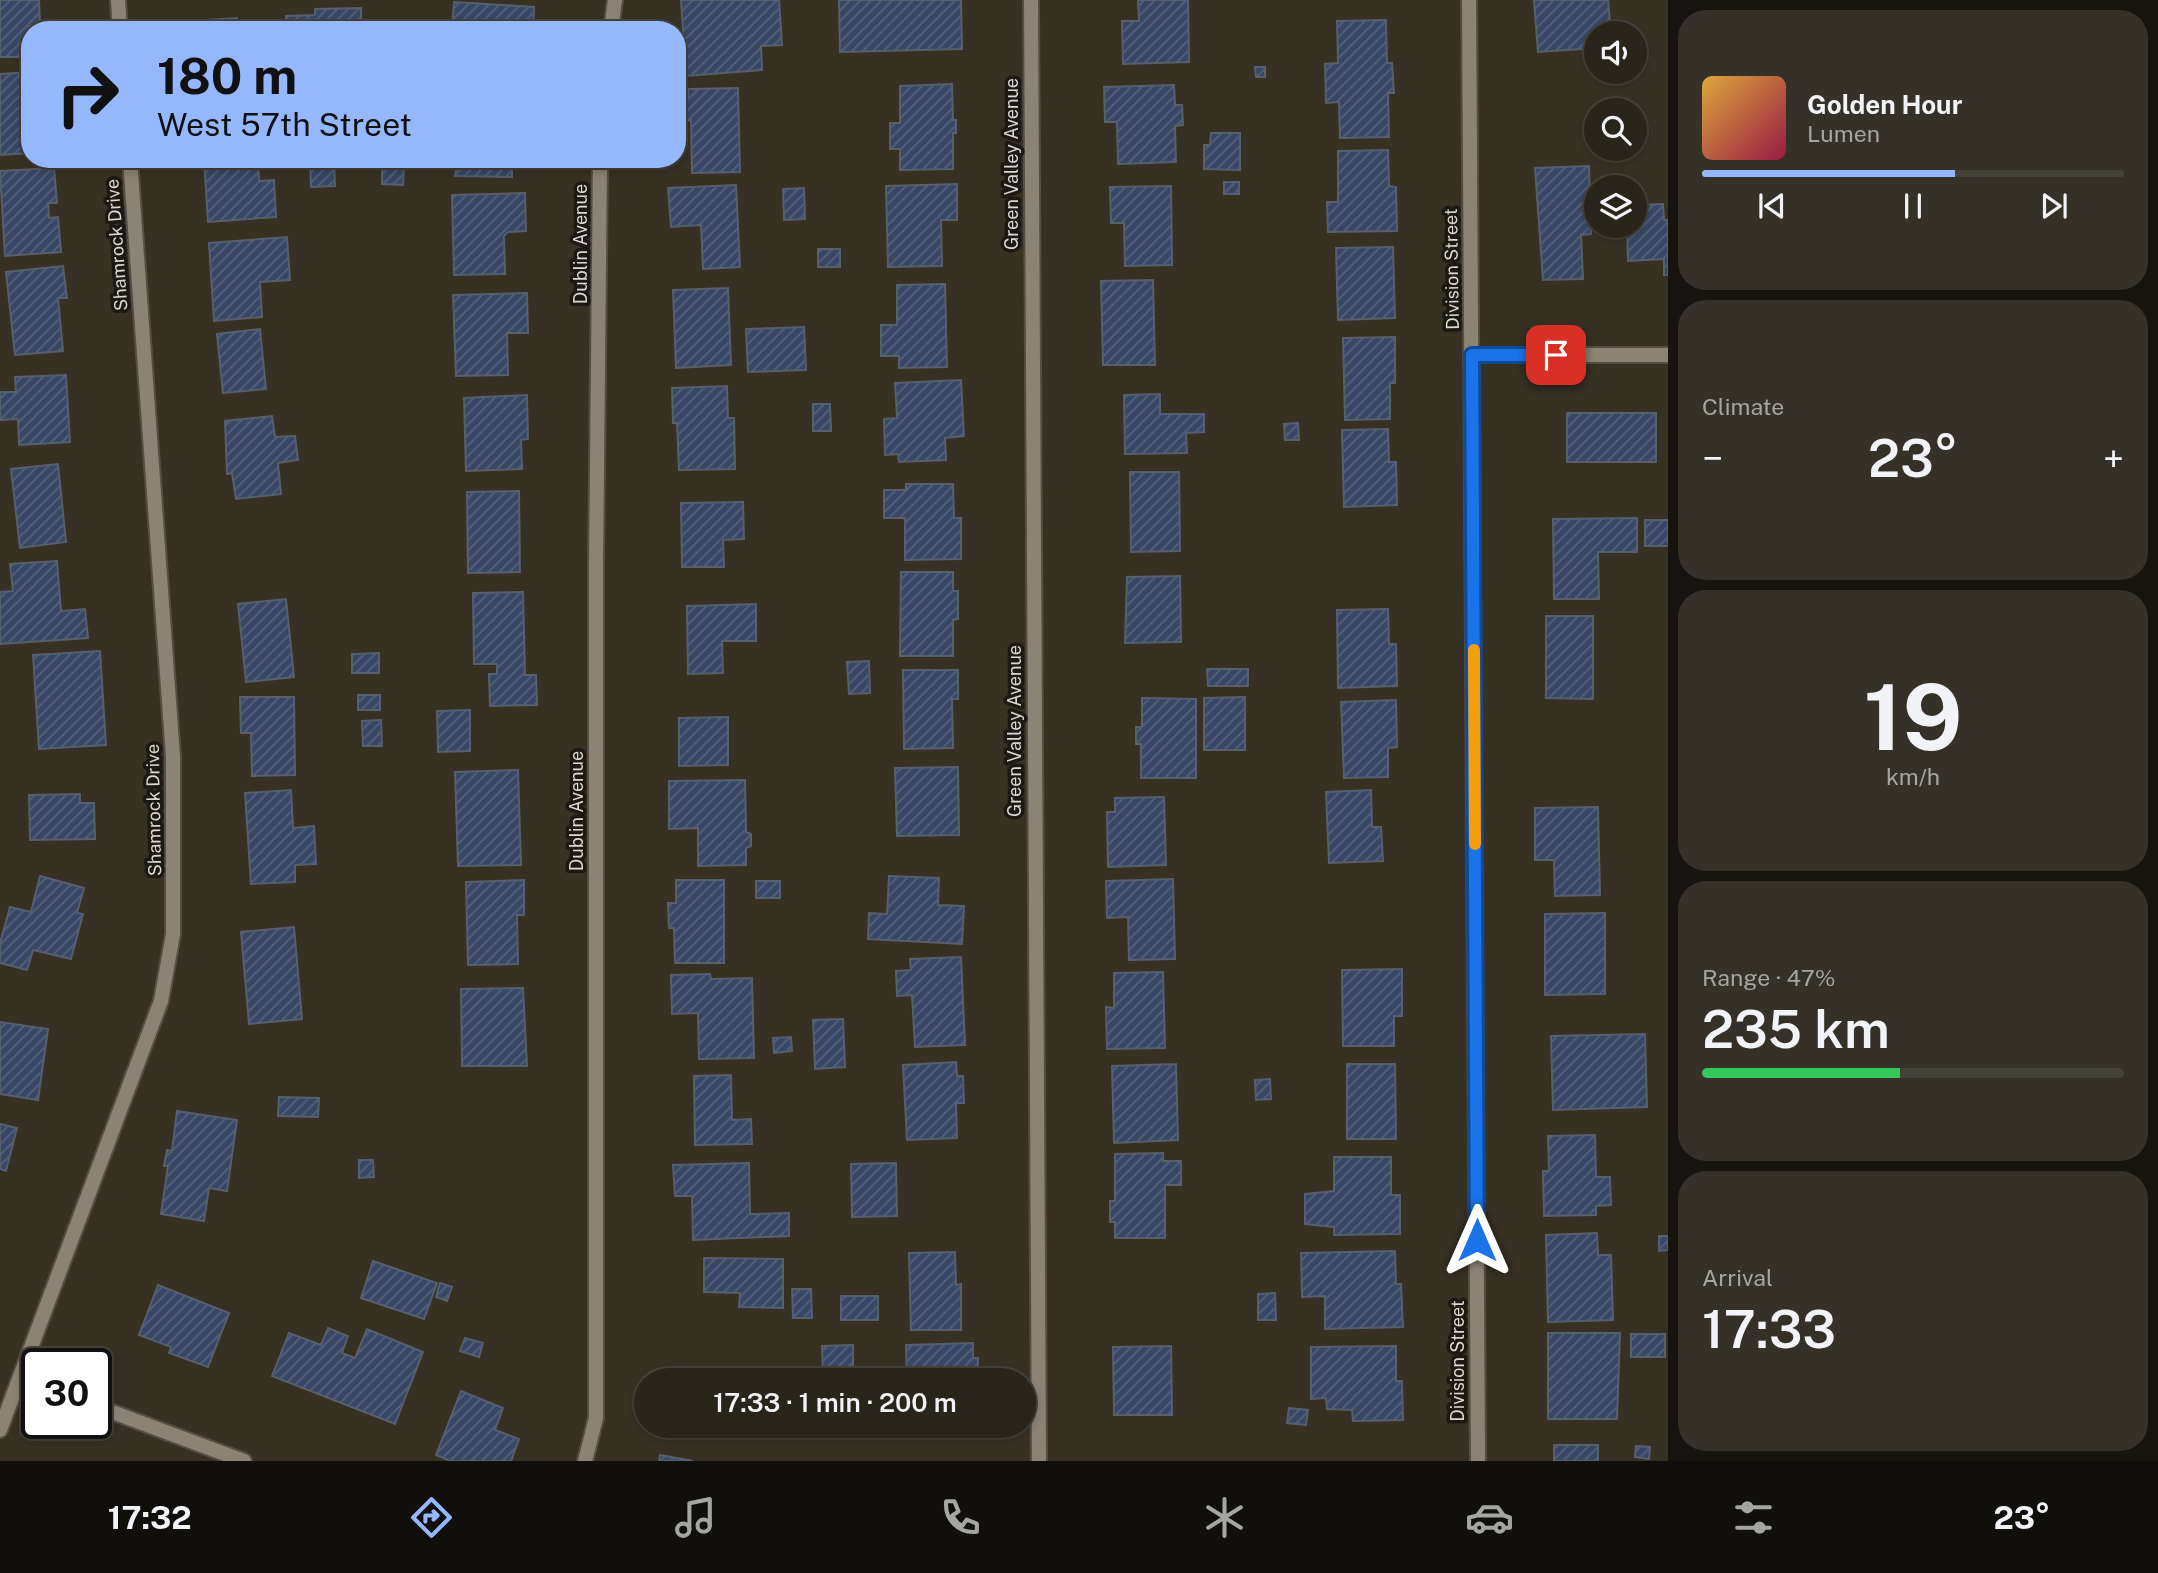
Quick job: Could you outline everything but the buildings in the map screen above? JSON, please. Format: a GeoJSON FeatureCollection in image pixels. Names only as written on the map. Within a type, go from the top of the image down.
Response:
{"type":"FeatureCollection","features":[{"type":"Feature","properties":{"kind":"street"},"geometry":{"type":"LineString","coordinates":[[118,0],[119,21]]}},
{"type":"Feature","properties":{"kind":"street"},"geometry":{"type":"LineString","coordinates":[[612,21],[615,0]]}},
{"type":"Feature","properties":{"kind":"street","name":"Green Valley Avenue"},"geometry":{"type":"LineString","coordinates":[[1031,0],[1038,1461]]}},
{"type":"Feature","properties":{"kind":"street","name":"Division Street"},"geometry":{"type":"LineString","coordinates":[[1469,0],[1478,1461]]}},
{"type":"Feature","properties":{"kind":"street","name":"Shamrock Drive"},"geometry":{"type":"LineString","coordinates":[[32,1348],[161,1001],[173,934],[175,852],[170,682],[131,168]]}},
{"type":"Feature","properties":{"kind":"street","name":"Dublin Avenue"},"geometry":{"type":"LineString","coordinates":[[585,1461],[596,1418],[597,1339],[596,569],[600,168]]}},
{"type":"Feature","properties":{"kind":"street"},"geometry":{"type":"LineString","coordinates":[[1472,355],[1668,355]]}},
{"type":"Feature","properties":{"kind":"street","name":"Shamrock Drive"},"geometry":{"type":"LineString","coordinates":[[0,1430],[21,1378]]}},
{"type":"Feature","properties":{"kind":"street"},"geometry":{"type":"LineString","coordinates":[[112,1412],[244,1461]]}},
{"type":"Feature","properties":{"kind":"slow traffic"},"geometry":{"type":"LineString","coordinates":[[1474,650],[1475,844]]}},
{"type":"Feature","properties":{"kind":"route"},"geometry":{"type":"LineString","coordinates":[[1477,1240],[1472,355],[1556,355]]}}]}
